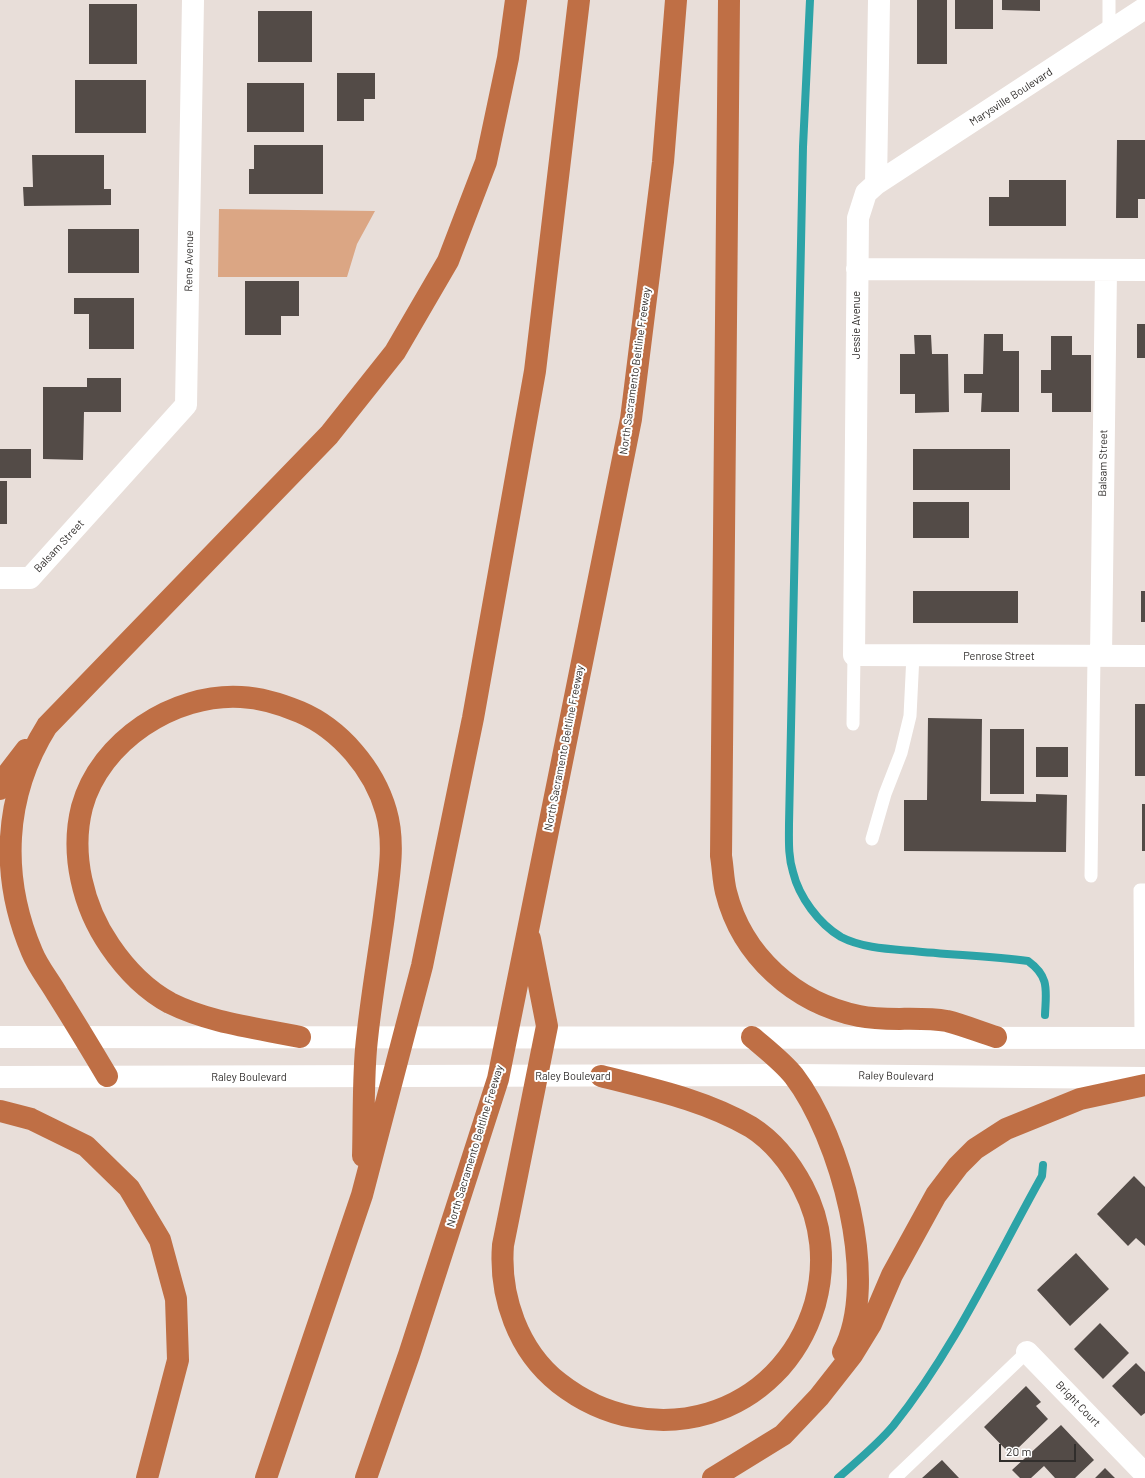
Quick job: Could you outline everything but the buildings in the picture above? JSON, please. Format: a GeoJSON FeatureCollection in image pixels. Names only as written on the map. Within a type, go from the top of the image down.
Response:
{"type":"FeatureCollection","features":[{"type":"Feature","properties":{"kind":"highway"},"geometry":{"type":"LineString","coordinates":[[107,1076],[32,954],[17,914],[10,872],[10,844],[15,802],[28,762],[47,726],[329,435],[395,352],[448,260],[486,162],[508,58],[516,0]]}},
{"type":"Feature","properties":{"kind":"highway"},"geometry":{"type":"LineString","coordinates":[[266,1478],[362,1195],[422,966],[476,703],[535,371],[579,0]]}},
{"type":"Feature","properties":{"kind":"highway","name":"North Sacramento Beltline Freeway"},"geometry":{"type":"LineString","coordinates":[[366,1478],[409,1356],[498,1079],[631,419],[663,162],[676,0]]}},
{"type":"Feature","properties":{"kind":"highway"},"geometry":{"type":"LineString","coordinates":[[729,0],[721,856],[726,892],[744,937],[766,966],[784,982],[814,1002],[837,1011],[860,1017],[946,1021],[996,1037]]}},
{"type":"Feature","properties":{"kind":"highway"},"geometry":{"type":"LineString","coordinates":[[300,1037],[204,1017],[169,1002],[148,988],[120,961],[98,929],[88,906],[79,869],[78,831],[83,806],[98,772],[112,753],[139,728],[171,710],[194,702],[218,698],[242,697],[277,703],[311,717],[341,738],[365,766],[377,787],[386,810],[391,833],[390,870],[366,1051],[362,1195]]}},
{"type":"Feature","properties":{"kind":"highway"},"geometry":{"type":"LineString","coordinates":[[0,790],[6,776],[22,755],[40,737]]}},
{"type":"Feature","properties":{"kind":"highway"},"geometry":{"type":"LineString","coordinates":[[528,928],[547,1026],[502,1245],[503,1282],[512,1319],[523,1341],[537,1362],[554,1379],[574,1395],[596,1407],[631,1418],[668,1421],[693,1418],[727,1407],[748,1395],[766,1382],[785,1363],[799,1343],[810,1322],[820,1286],[822,1262],[820,1238],[811,1203],[794,1171],[771,1143],[752,1128],[690,1099],[601,1076]]}},
{"type":"Feature","properties":{"kind":"highway"},"geometry":{"type":"LineString","coordinates":[[752,1037],[794,1076],[818,1114],[832,1150],[849,1206],[857,1253],[859,1280],[854,1322],[846,1348],[819,1397]]}},
{"type":"Feature","properties":{"kind":"highway"},"geometry":{"type":"LineString","coordinates":[[713,1478],[783,1435],[819,1397],[856,1349],[871,1324],[892,1275],[936,1195],[958,1166],[975,1150],[1006,1129],[1027,1119],[1080,1099],[1145,1085]]}},
{"type":"Feature","properties":{"kind":"highway"},"geometry":{"type":"LineString","coordinates":[[0,1111],[31,1119],[86,1146],[129,1188],[160,1240],[176,1299],[178,1360],[147,1478]]}},
{"type":"Feature","properties":{"kind":"street","name":"Rene Avenue"},"geometry":{"type":"LineString","coordinates":[[109,492],[186,405],[193,0]]}},
{"type":"Feature","properties":{"kind":"street"},"geometry":{"type":"LineString","coordinates":[[876,184],[879,0]]}},
{"type":"Feature","properties":{"kind":"street","name":"Marysville Boulevard"},"geometry":{"type":"LineString","coordinates":[[876,184],[1109,33],[1145,8]]}},
{"type":"Feature","properties":{"kind":"street","name":"Jessie Avenue"},"geometry":{"type":"LineString","coordinates":[[854,655],[858,218],[866,193],[876,184]]}},
{"type":"Feature","properties":{"kind":"street"},"geometry":{"type":"LineString","coordinates":[[857,269],[1145,270]]}},
{"type":"Feature","properties":{"kind":"street","name":"Balsam Street"},"geometry":{"type":"LineString","coordinates":[[1097,656],[1106,270]]}},
{"type":"Feature","properties":{"kind":"street","name":"Balsam Street"},"geometry":{"type":"LineString","coordinates":[[0,578],[30,578],[109,492]]}},
{"type":"Feature","properties":{"kind":"street","name":"Penrose Street"},"geometry":{"type":"LineString","coordinates":[[854,655],[1145,656]]}},
{"type":"Feature","properties":{"kind":"street"},"geometry":{"type":"LineString","coordinates":[[0,1038],[1143,1038]]}},
{"type":"Feature","properties":{"kind":"street","name":"Raley Boulevard"},"geometry":{"type":"LineString","coordinates":[[0,1077],[107,1076],[292,1078],[794,1076],[1145,1078]]}},
{"type":"Feature","properties":{"kind":"street","name":"Bright Court"},"geometry":{"type":"LineString","coordinates":[[1027,1352],[1145,1474]]}},
{"type":"Feature","properties":{"kind":"lane"},"geometry":{"type":"LineString","coordinates":[[1109,0],[1109,33]]}},
{"type":"Feature","properties":{"kind":"lane"},"geometry":{"type":"LineString","coordinates":[[853,724],[854,655]]}},
{"type":"Feature","properties":{"kind":"lane"},"geometry":{"type":"LineString","coordinates":[[872,839],[885,794],[901,753],[910,716],[913,655]]}},
{"type":"Feature","properties":{"kind":"lane"},"geometry":{"type":"LineString","coordinates":[[1091,876],[1097,656]]}},
{"type":"Feature","properties":{"kind":"lane"},"geometry":{"type":"LineString","coordinates":[[1143,1038],[1140,890],[1145,890]]}},
{"type":"Feature","properties":{"kind":"lane"},"geometry":{"type":"LineString","coordinates":[[895,1478],[1027,1352]]}},
{"type":"Feature","properties":{"kind":"shaded area"},"geometry":{"type":"Polygon","coordinates":[[[219,209],[375,211],[357,244],[347,277],[218,277],[219,209]]]}},
{"type":"Feature","properties":{"kind":"waterway"},"geometry":{"type":"LineString","coordinates":[[810,0],[803,147],[789,824],[791,866],[800,891],[811,909],[833,932],[849,941],[885,949],[1028,961],[1040,973],[1045,985],[1045,1015]]}},
{"type":"Feature","properties":{"kind":"waterway"},"geometry":{"type":"LineString","coordinates":[[838,1478],[887,1433],[915,1397],[935,1367],[973,1304],[1042,1176],[1043,1165]]}}]}
